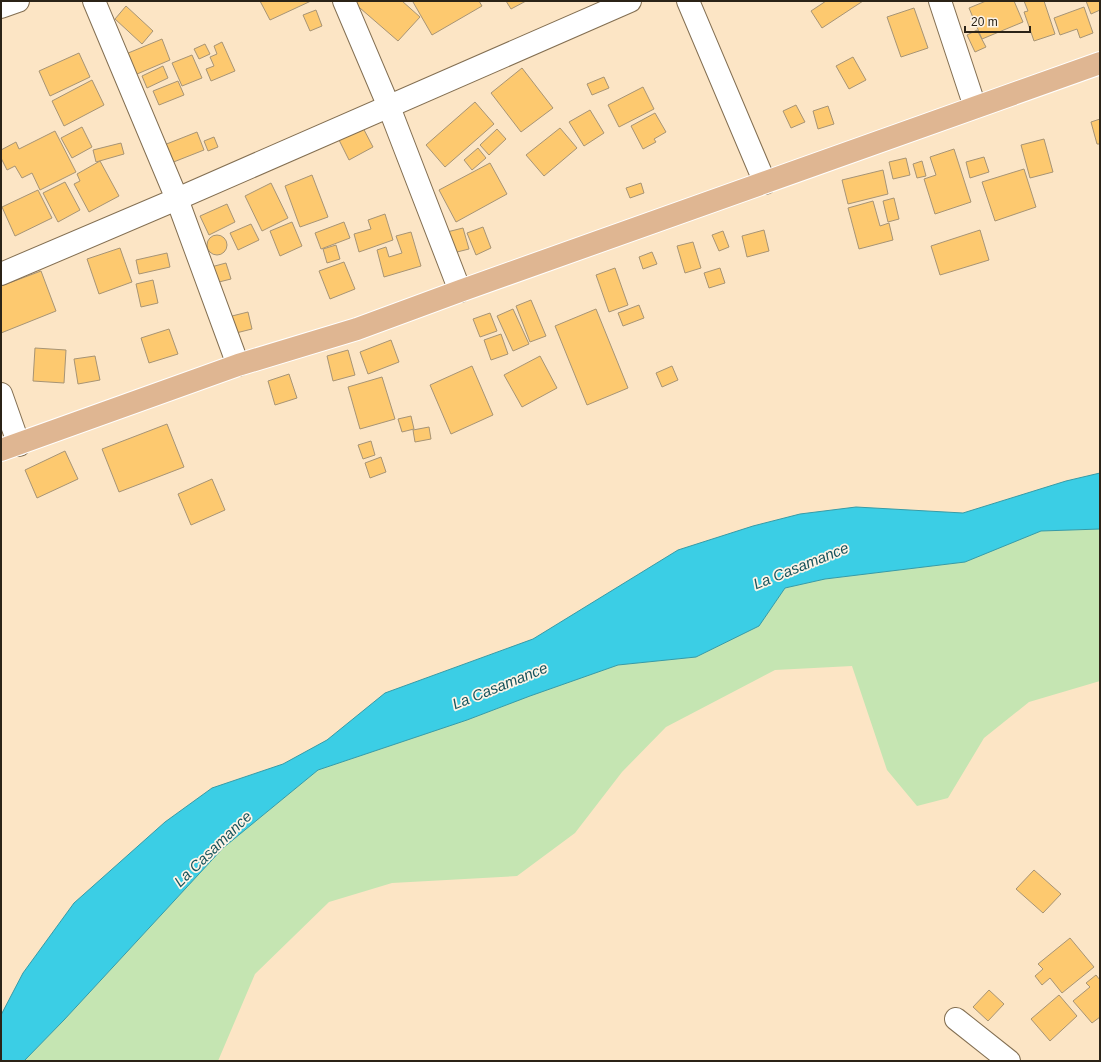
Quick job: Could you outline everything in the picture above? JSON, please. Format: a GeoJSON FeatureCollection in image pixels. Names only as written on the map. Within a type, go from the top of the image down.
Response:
{"type":"FeatureCollection","features":[{"type":"Feature","properties":{"kind":"main road"},"geometry":{"type":"LineString","coordinates":[[10,448],[238,365],[357,329],[1100,63]]}},
{"type":"Feature","properties":{"kind":"street"},"geometry":{"type":"LineString","coordinates":[[1,7],[18,1]]}},
{"type":"Feature","properties":{"kind":"street"},"geometry":{"type":"LineString","coordinates":[[94,1],[177,199],[238,365]]}},
{"type":"Feature","properties":{"kind":"street"},"geometry":{"type":"LineString","coordinates":[[344,1],[389,107],[460,291]]}},
{"type":"Feature","properties":{"kind":"street"},"geometry":{"type":"LineString","coordinates":[[1,274],[389,107],[630,1]]}},
{"type":"Feature","properties":{"kind":"street"},"geometry":{"type":"LineString","coordinates":[[688,1],[765,183]]}},
{"type":"Feature","properties":{"kind":"street"},"geometry":{"type":"LineString","coordinates":[[940,1],[975,107]]}},
{"type":"Feature","properties":{"kind":"street"},"geometry":{"type":"LineString","coordinates":[[1,394],[10,448]]}},
{"type":"Feature","properties":{"kind":"street"},"geometry":{"type":"LineString","coordinates":[[956,1019],[1009,1061]]}},
{"type":"Feature","properties":{"kind":"green space"},"geometry":{"type":"Polygon","coordinates":[[[1100,529],[1100,681],[1029,702],[984,738],[948,798],[917,806],[887,770],[852,666],[775,670],[666,727],[622,772],[575,833],[517,876],[392,883],[329,902],[255,974],[218,1061],[24,1061],[64,1020],[223,848],[318,770],[467,720],[618,665],[696,657],[759,626],[785,588],[825,579],[965,562],[1041,531],[1100,529]]]}},
{"type":"Feature","properties":{"kind":"water","name":"La Casamance"},"geometry":{"type":"Polygon","coordinates":[[[1100,473],[1100,529],[1041,531],[965,562],[825,579],[785,588],[759,626],[696,657],[618,665],[467,720],[318,770],[223,848],[64,1020],[24,1061],[1,1061],[1,1015],[23,973],[74,903],[165,822],[212,788],[283,764],[327,740],[385,693],[533,639],[678,550],[753,526],[800,514],[856,507],[963,513],[1066,481],[1100,473]]]}},
{"type":"Feature","properties":{"kind":"building"},"geometry":{"type":"Polygon","coordinates":[[[260,1],[311,1],[270,20],[260,1]]]}},
{"type":"Feature","properties":{"kind":"building"},"geometry":{"type":"Polygon","coordinates":[[[402,1],[420,17],[398,41],[353,2],[402,1]]]}},
{"type":"Feature","properties":{"kind":"building"},"geometry":{"type":"Polygon","coordinates":[[[479,1],[482,6],[432,35],[413,2],[479,1]]]}},
{"type":"Feature","properties":{"kind":"building"},"geometry":{"type":"Polygon","coordinates":[[[506,1],[526,1],[511,9],[506,1]]]}},
{"type":"Feature","properties":{"kind":"building"},"geometry":{"type":"Polygon","coordinates":[[[826,1],[863,1],[822,28],[811,11],[826,1]]]}},
{"type":"Feature","properties":{"kind":"building"},"geometry":{"type":"Polygon","coordinates":[[[986,1],[1014,1],[1023,22],[982,39],[969,8],[986,1]]]}},
{"type":"Feature","properties":{"kind":"building"},"geometry":{"type":"Polygon","coordinates":[[[1024,1],[1044,1],[1055,34],[1034,41],[1024,12],[1028,11],[1024,1]]]}},
{"type":"Feature","properties":{"kind":"building"},"geometry":{"type":"Polygon","coordinates":[[[1086,1],[1100,1],[1100,10],[1091,14],[1086,1]]]}},
{"type":"Feature","properties":{"kind":"building"},"geometry":{"type":"Polygon","coordinates":[[[126,6],[153,31],[142,44],[115,19],[126,6]]]}},
{"type":"Feature","properties":{"kind":"building"},"geometry":{"type":"Polygon","coordinates":[[[1084,7],[1093,33],[1080,38],[1077,29],[1060,35],[1054,18],[1084,7]]]}},
{"type":"Feature","properties":{"kind":"building"},"geometry":{"type":"Polygon","coordinates":[[[914,8],[928,48],[901,57],[887,17],[914,8]]]}},
{"type":"Feature","properties":{"kind":"building"},"geometry":{"type":"Polygon","coordinates":[[[316,10],[322,26],[310,31],[303,15],[316,10]]]}},
{"type":"Feature","properties":{"kind":"building"},"geometry":{"type":"Polygon","coordinates":[[[977,30],[986,47],[975,52],[967,35],[977,30]]]}},
{"type":"Feature","properties":{"kind":"building"},"geometry":{"type":"Polygon","coordinates":[[[162,39],[170,60],[130,77],[121,56],[162,39]]]}},
{"type":"Feature","properties":{"kind":"building"},"geometry":{"type":"Polygon","coordinates":[[[222,42],[235,71],[211,81],[206,69],[214,66],[210,57],[217,54],[214,46],[222,42]]]}},
{"type":"Feature","properties":{"kind":"building"},"geometry":{"type":"Polygon","coordinates":[[[205,44],[210,54],[199,59],[194,49],[205,44]]]}},
{"type":"Feature","properties":{"kind":"building"},"geometry":{"type":"Polygon","coordinates":[[[79,53],[90,77],[50,96],[39,71],[79,53]]]}},
{"type":"Feature","properties":{"kind":"building"},"geometry":{"type":"Polygon","coordinates":[[[192,55],[202,78],[182,86],[172,63],[192,55]]]}},
{"type":"Feature","properties":{"kind":"building"},"geometry":{"type":"Polygon","coordinates":[[[853,57],[866,80],[849,89],[836,66],[853,57]]]}},
{"type":"Feature","properties":{"kind":"building"},"geometry":{"type":"Polygon","coordinates":[[[163,66],[168,78],[147,88],[142,76],[163,66]]]}},
{"type":"Feature","properties":{"kind":"building"},"geometry":{"type":"Polygon","coordinates":[[[522,68],[553,108],[521,132],[491,93],[522,68]]]}},
{"type":"Feature","properties":{"kind":"building"},"geometry":{"type":"Polygon","coordinates":[[[604,77],[609,88],[592,95],[587,84],[604,77]]]}},
{"type":"Feature","properties":{"kind":"building"},"geometry":{"type":"Polygon","coordinates":[[[92,80],[104,105],[64,126],[52,101],[92,80]]]}},
{"type":"Feature","properties":{"kind":"building"},"geometry":{"type":"Polygon","coordinates":[[[178,81],[184,95],[159,105],[153,91],[178,81]]]}},
{"type":"Feature","properties":{"kind":"building"},"geometry":{"type":"Polygon","coordinates":[[[643,87],[654,109],[619,127],[608,105],[643,87]]]}},
{"type":"Feature","properties":{"kind":"building"},"geometry":{"type":"Polygon","coordinates":[[[475,102],[494,124],[445,167],[426,145],[475,102]]]}},
{"type":"Feature","properties":{"kind":"building"},"geometry":{"type":"Polygon","coordinates":[[[796,105],[805,122],[791,128],[783,111],[796,105]]]}},
{"type":"Feature","properties":{"kind":"building"},"geometry":{"type":"Polygon","coordinates":[[[828,106],[834,124],[818,129],[813,111],[828,106]]]}},
{"type":"Feature","properties":{"kind":"building"},"geometry":{"type":"Polygon","coordinates":[[[590,110],[604,133],[584,146],[569,122],[590,110]]]}},
{"type":"Feature","properties":{"kind":"building"},"geometry":{"type":"Polygon","coordinates":[[[655,113],[666,132],[654,139],[656,142],[643,149],[631,126],[655,113]]]}},
{"type":"Feature","properties":{"kind":"building"},"geometry":{"type":"Polygon","coordinates":[[[1100,119],[1100,144],[1097,144],[1091,122],[1100,119]]]}},
{"type":"Feature","properties":{"kind":"building"},"geometry":{"type":"Polygon","coordinates":[[[361,124],[373,147],[349,160],[337,136],[361,124]]]}},
{"type":"Feature","properties":{"kind":"building"},"geometry":{"type":"Polygon","coordinates":[[[82,127],[92,147],[72,158],[61,138],[82,127]]]}},
{"type":"Feature","properties":{"kind":"building"},"geometry":{"type":"Polygon","coordinates":[[[560,128],[577,148],[544,176],[526,155],[560,128]]]}},
{"type":"Feature","properties":{"kind":"building"},"geometry":{"type":"Polygon","coordinates":[[[497,129],[506,139],[489,155],[480,145],[497,129]]]}},
{"type":"Feature","properties":{"kind":"building"},"geometry":{"type":"Polygon","coordinates":[[[55,131],[76,172],[40,190],[32,173],[22,178],[15,166],[7,170],[1,158],[1,150],[16,142],[19,149],[55,131]]]}},
{"type":"Feature","properties":{"kind":"building"},"geometry":{"type":"Polygon","coordinates":[[[197,132],[204,150],[171,163],[164,145],[197,132]]]}},
{"type":"Feature","properties":{"kind":"building"},"geometry":{"type":"Polygon","coordinates":[[[214,137],[218,147],[208,151],[204,141],[214,137]]]}},
{"type":"Feature","properties":{"kind":"building"},"geometry":{"type":"Polygon","coordinates":[[[1044,139],[1053,172],[1030,178],[1021,145],[1044,139]]]}},
{"type":"Feature","properties":{"kind":"building"},"geometry":{"type":"Polygon","coordinates":[[[121,143],[124,154],[96,162],[93,150],[121,143]]]}},
{"type":"Feature","properties":{"kind":"building"},"geometry":{"type":"Polygon","coordinates":[[[478,148],[486,158],[472,170],[464,160],[478,148]]]}},
{"type":"Feature","properties":{"kind":"building"},"geometry":{"type":"Polygon","coordinates":[[[954,149],[971,202],[935,214],[924,179],[936,175],[930,157],[954,149]]]}},
{"type":"Feature","properties":{"kind":"building"},"geometry":{"type":"Polygon","coordinates":[[[984,157],[989,172],[970,178],[966,162],[984,157]]]}},
{"type":"Feature","properties":{"kind":"building"},"geometry":{"type":"Polygon","coordinates":[[[906,158],[910,175],[893,179],[889,162],[906,158]]]}},
{"type":"Feature","properties":{"kind":"building"},"geometry":{"type":"Polygon","coordinates":[[[100,161],[119,196],[89,212],[74,184],[80,181],[77,174],[100,161]]]}},
{"type":"Feature","properties":{"kind":"building"},"geometry":{"type":"Polygon","coordinates":[[[922,161],[926,176],[917,178],[913,164],[922,161]]]}},
{"type":"Feature","properties":{"kind":"building"},"geometry":{"type":"Polygon","coordinates":[[[490,163],[507,194],[456,222],[439,190],[490,163]]]}},
{"type":"Feature","properties":{"kind":"building"},"geometry":{"type":"Polygon","coordinates":[[[1024,169],[1036,207],[995,221],[982,182],[1024,169]]]}},
{"type":"Feature","properties":{"kind":"building"},"geometry":{"type":"Polygon","coordinates":[[[883,170],[888,194],[848,204],[842,180],[883,170]]]}},
{"type":"Feature","properties":{"kind":"building"},"geometry":{"type":"Polygon","coordinates":[[[312,175],[328,217],[300,227],[285,186],[312,175]]]}},
{"type":"Feature","properties":{"kind":"building"},"geometry":{"type":"Polygon","coordinates":[[[65,182],[80,210],[58,222],[43,193],[65,182]]]}},
{"type":"Feature","properties":{"kind":"building"},"geometry":{"type":"Polygon","coordinates":[[[271,183],[288,218],[262,231],[245,196],[271,183]]]}},
{"type":"Feature","properties":{"kind":"building"},"geometry":{"type":"Polygon","coordinates":[[[641,183],[644,193],[630,198],[626,188],[641,183]]]}},
{"type":"Feature","properties":{"kind":"building"},"geometry":{"type":"Polygon","coordinates":[[[38,190],[52,218],[15,236],[2,207],[38,190]]]}},
{"type":"Feature","properties":{"kind":"building"},"geometry":{"type":"Polygon","coordinates":[[[894,198],[899,219],[888,222],[883,201],[894,198]]]}},
{"type":"Feature","properties":{"kind":"building"},"geometry":{"type":"Polygon","coordinates":[[[873,201],[880,226],[889,223],[893,240],[859,249],[848,208],[873,201]]]}},
{"type":"Feature","properties":{"kind":"building"},"geometry":{"type":"Polygon","coordinates":[[[227,204],[235,222],[209,235],[200,216],[227,204]]]}},
{"type":"Feature","properties":{"kind":"building"},"geometry":{"type":"Polygon","coordinates":[[[385,214],[393,240],[359,252],[354,234],[371,229],[368,220],[385,214]]]}},
{"type":"Feature","properties":{"kind":"building"},"geometry":{"type":"Polygon","coordinates":[[[292,222],[302,246],[280,256],[270,231],[292,222]]]}},
{"type":"Feature","properties":{"kind":"building"},"geometry":{"type":"Polygon","coordinates":[[[344,222],[350,238],[321,249],[315,233],[344,222]]]}},
{"type":"Feature","properties":{"kind":"building"},"geometry":{"type":"Polygon","coordinates":[[[251,224],[259,240],[238,250],[230,233],[251,224]]]}},
{"type":"Feature","properties":{"kind":"building"},"geometry":{"type":"Polygon","coordinates":[[[483,227],[491,248],[476,255],[467,233],[483,227]]]}},
{"type":"Feature","properties":{"kind":"building"},"geometry":{"type":"Polygon","coordinates":[[[463,228],[469,249],[453,253],[447,232],[463,228]]]}},
{"type":"Feature","properties":{"kind":"building"},"geometry":{"type":"Polygon","coordinates":[[[764,230],[769,251],[747,257],[742,236],[764,230]]]}},
{"type":"Feature","properties":{"kind":"building"},"geometry":{"type":"Polygon","coordinates":[[[980,230],[989,260],[940,275],[931,246],[980,230]]]}},
{"type":"Feature","properties":{"kind":"building"},"geometry":{"type":"Polygon","coordinates":[[[723,231],[729,247],[719,251],[712,235],[723,231]]]}},
{"type":"Feature","properties":{"kind":"building"},"geometry":{"type":"Polygon","coordinates":[[[411,232],[421,266],[384,277],[377,250],[386,247],[389,257],[402,253],[396,236],[411,232]]]}},
{"type":"Feature","properties":{"kind":"building"},"geometry":{"type":"Polygon","coordinates":[[[217,235],[224,238],[227,245],[224,252],[217,255],[210,252],[207,245],[210,238],[217,235]]]}},
{"type":"Feature","properties":{"kind":"building"},"geometry":{"type":"Polygon","coordinates":[[[693,242],[701,268],[685,273],[677,246],[693,242]]]}},
{"type":"Feature","properties":{"kind":"building"},"geometry":{"type":"Polygon","coordinates":[[[336,245],[340,259],[327,263],[323,249],[336,245]]]}},
{"type":"Feature","properties":{"kind":"building"},"geometry":{"type":"Polygon","coordinates":[[[120,248],[132,282],[99,294],[87,259],[120,248]]]}},
{"type":"Feature","properties":{"kind":"building"},"geometry":{"type":"Polygon","coordinates":[[[652,252],[657,264],[643,269],[639,257],[652,252]]]}},
{"type":"Feature","properties":{"kind":"building"},"geometry":{"type":"Polygon","coordinates":[[[167,253],[170,267],[139,274],[136,260],[167,253]]]}},
{"type":"Feature","properties":{"kind":"building"},"geometry":{"type":"Polygon","coordinates":[[[344,262],[355,289],[330,299],[319,271],[344,262]]]}},
{"type":"Feature","properties":{"kind":"building"},"geometry":{"type":"Polygon","coordinates":[[[226,263],[231,279],[215,283],[211,267],[226,263]]]}},
{"type":"Feature","properties":{"kind":"building"},"geometry":{"type":"Polygon","coordinates":[[[615,268],[628,305],[609,312],[596,275],[615,268]]]}},
{"type":"Feature","properties":{"kind":"building"},"geometry":{"type":"Polygon","coordinates":[[[720,268],[725,283],[709,288],[704,273],[720,268]]]}},
{"type":"Feature","properties":{"kind":"building"},"geometry":{"type":"Polygon","coordinates":[[[41,271],[56,311],[1,333],[1,286],[41,271]]]}},
{"type":"Feature","properties":{"kind":"building"},"geometry":{"type":"Polygon","coordinates":[[[153,280],[158,303],[141,307],[136,284],[153,280]]]}},
{"type":"Feature","properties":{"kind":"building"},"geometry":{"type":"Polygon","coordinates":[[[531,300],[546,336],[530,342],[516,306],[531,300]]]}},
{"type":"Feature","properties":{"kind":"building"},"geometry":{"type":"Polygon","coordinates":[[[639,305],[644,318],[623,326],[618,313],[639,305]]]}},
{"type":"Feature","properties":{"kind":"building"},"geometry":{"type":"Polygon","coordinates":[[[513,309],[529,344],[513,351],[497,316],[513,309]]]}},
{"type":"Feature","properties":{"kind":"building"},"geometry":{"type":"Polygon","coordinates":[[[596,309],[628,388],[587,405],[555,326],[596,309]]]}},
{"type":"Feature","properties":{"kind":"building"},"geometry":{"type":"Polygon","coordinates":[[[248,312],[252,329],[236,333],[232,316],[248,312]]]}},
{"type":"Feature","properties":{"kind":"building"},"geometry":{"type":"Polygon","coordinates":[[[490,313],[497,331],[480,337],[473,319],[490,313]]]}},
{"type":"Feature","properties":{"kind":"building"},"geometry":{"type":"Polygon","coordinates":[[[169,329],[178,354],[149,363],[141,338],[169,329]]]}},
{"type":"Feature","properties":{"kind":"building"},"geometry":{"type":"Polygon","coordinates":[[[501,334],[508,354],[491,360],[484,340],[501,334]]]}},
{"type":"Feature","properties":{"kind":"building"},"geometry":{"type":"Polygon","coordinates":[[[391,340],[399,362],[368,374],[360,352],[391,340]]]}},
{"type":"Feature","properties":{"kind":"building"},"geometry":{"type":"Polygon","coordinates":[[[35,348],[66,350],[64,383],[33,381],[35,348]]]}},
{"type":"Feature","properties":{"kind":"building"},"geometry":{"type":"Polygon","coordinates":[[[348,350],[355,375],[333,381],[327,356],[348,350]]]}},
{"type":"Feature","properties":{"kind":"building"},"geometry":{"type":"Polygon","coordinates":[[[95,356],[100,380],[78,384],[74,359],[95,356]]]}},
{"type":"Feature","properties":{"kind":"building"},"geometry":{"type":"Polygon","coordinates":[[[540,356],[557,388],[522,407],[504,375],[540,356]]]}},
{"type":"Feature","properties":{"kind":"building"},"geometry":{"type":"Polygon","coordinates":[[[472,366],[493,415],[451,434],[430,385],[472,366]]]}},
{"type":"Feature","properties":{"kind":"building"},"geometry":{"type":"Polygon","coordinates":[[[672,366],[678,380],[662,387],[656,373],[672,366]]]}},
{"type":"Feature","properties":{"kind":"building"},"geometry":{"type":"Polygon","coordinates":[[[289,374],[297,398],[275,405],[268,381],[289,374]]]}},
{"type":"Feature","properties":{"kind":"building"},"geometry":{"type":"Polygon","coordinates":[[[382,377],[395,419],[360,429],[348,387],[382,377]]]}},
{"type":"Feature","properties":{"kind":"building"},"geometry":{"type":"Polygon","coordinates":[[[411,416],[414,429],[402,432],[398,419],[411,416]]]}},
{"type":"Feature","properties":{"kind":"building"},"geometry":{"type":"Polygon","coordinates":[[[167,424],[184,467],[119,492],[102,449],[167,424]]]}},
{"type":"Feature","properties":{"kind":"building"},"geometry":{"type":"Polygon","coordinates":[[[429,427],[431,439],[415,442],[413,430],[429,427]]]}},
{"type":"Feature","properties":{"kind":"building"},"geometry":{"type":"Polygon","coordinates":[[[371,441],[375,455],[363,459],[358,445],[371,441]]]}},
{"type":"Feature","properties":{"kind":"building"},"geometry":{"type":"Polygon","coordinates":[[[65,451],[78,479],[37,498],[25,470],[65,451]]]}},
{"type":"Feature","properties":{"kind":"building"},"geometry":{"type":"Polygon","coordinates":[[[381,457],[386,472],[370,478],[365,463],[381,457]]]}},
{"type":"Feature","properties":{"kind":"building"},"geometry":{"type":"Polygon","coordinates":[[[212,479],[225,510],[191,525],[178,494],[212,479]]]}},
{"type":"Feature","properties":{"kind":"building"},"geometry":{"type":"Polygon","coordinates":[[[1034,870],[1061,894],[1043,913],[1016,889],[1034,870]]]}},
{"type":"Feature","properties":{"kind":"building"},"geometry":{"type":"Polygon","coordinates":[[[1070,938],[1094,967],[1062,993],[1050,978],[1042,985],[1035,976],[1043,969],[1038,964],[1070,938]]]}},
{"type":"Feature","properties":{"kind":"building"},"geometry":{"type":"Polygon","coordinates":[[[1096,975],[1100,980],[1100,1017],[1092,1023],[1073,1001],[1090,987],[1086,983],[1096,975]]]}},
{"type":"Feature","properties":{"kind":"building"},"geometry":{"type":"Polygon","coordinates":[[[989,990],[1004,1004],[988,1021],[973,1007],[989,990]]]}},
{"type":"Feature","properties":{"kind":"building"},"geometry":{"type":"Polygon","coordinates":[[[1059,995],[1077,1016],[1050,1041],[1031,1019],[1059,995]]]}}]}
